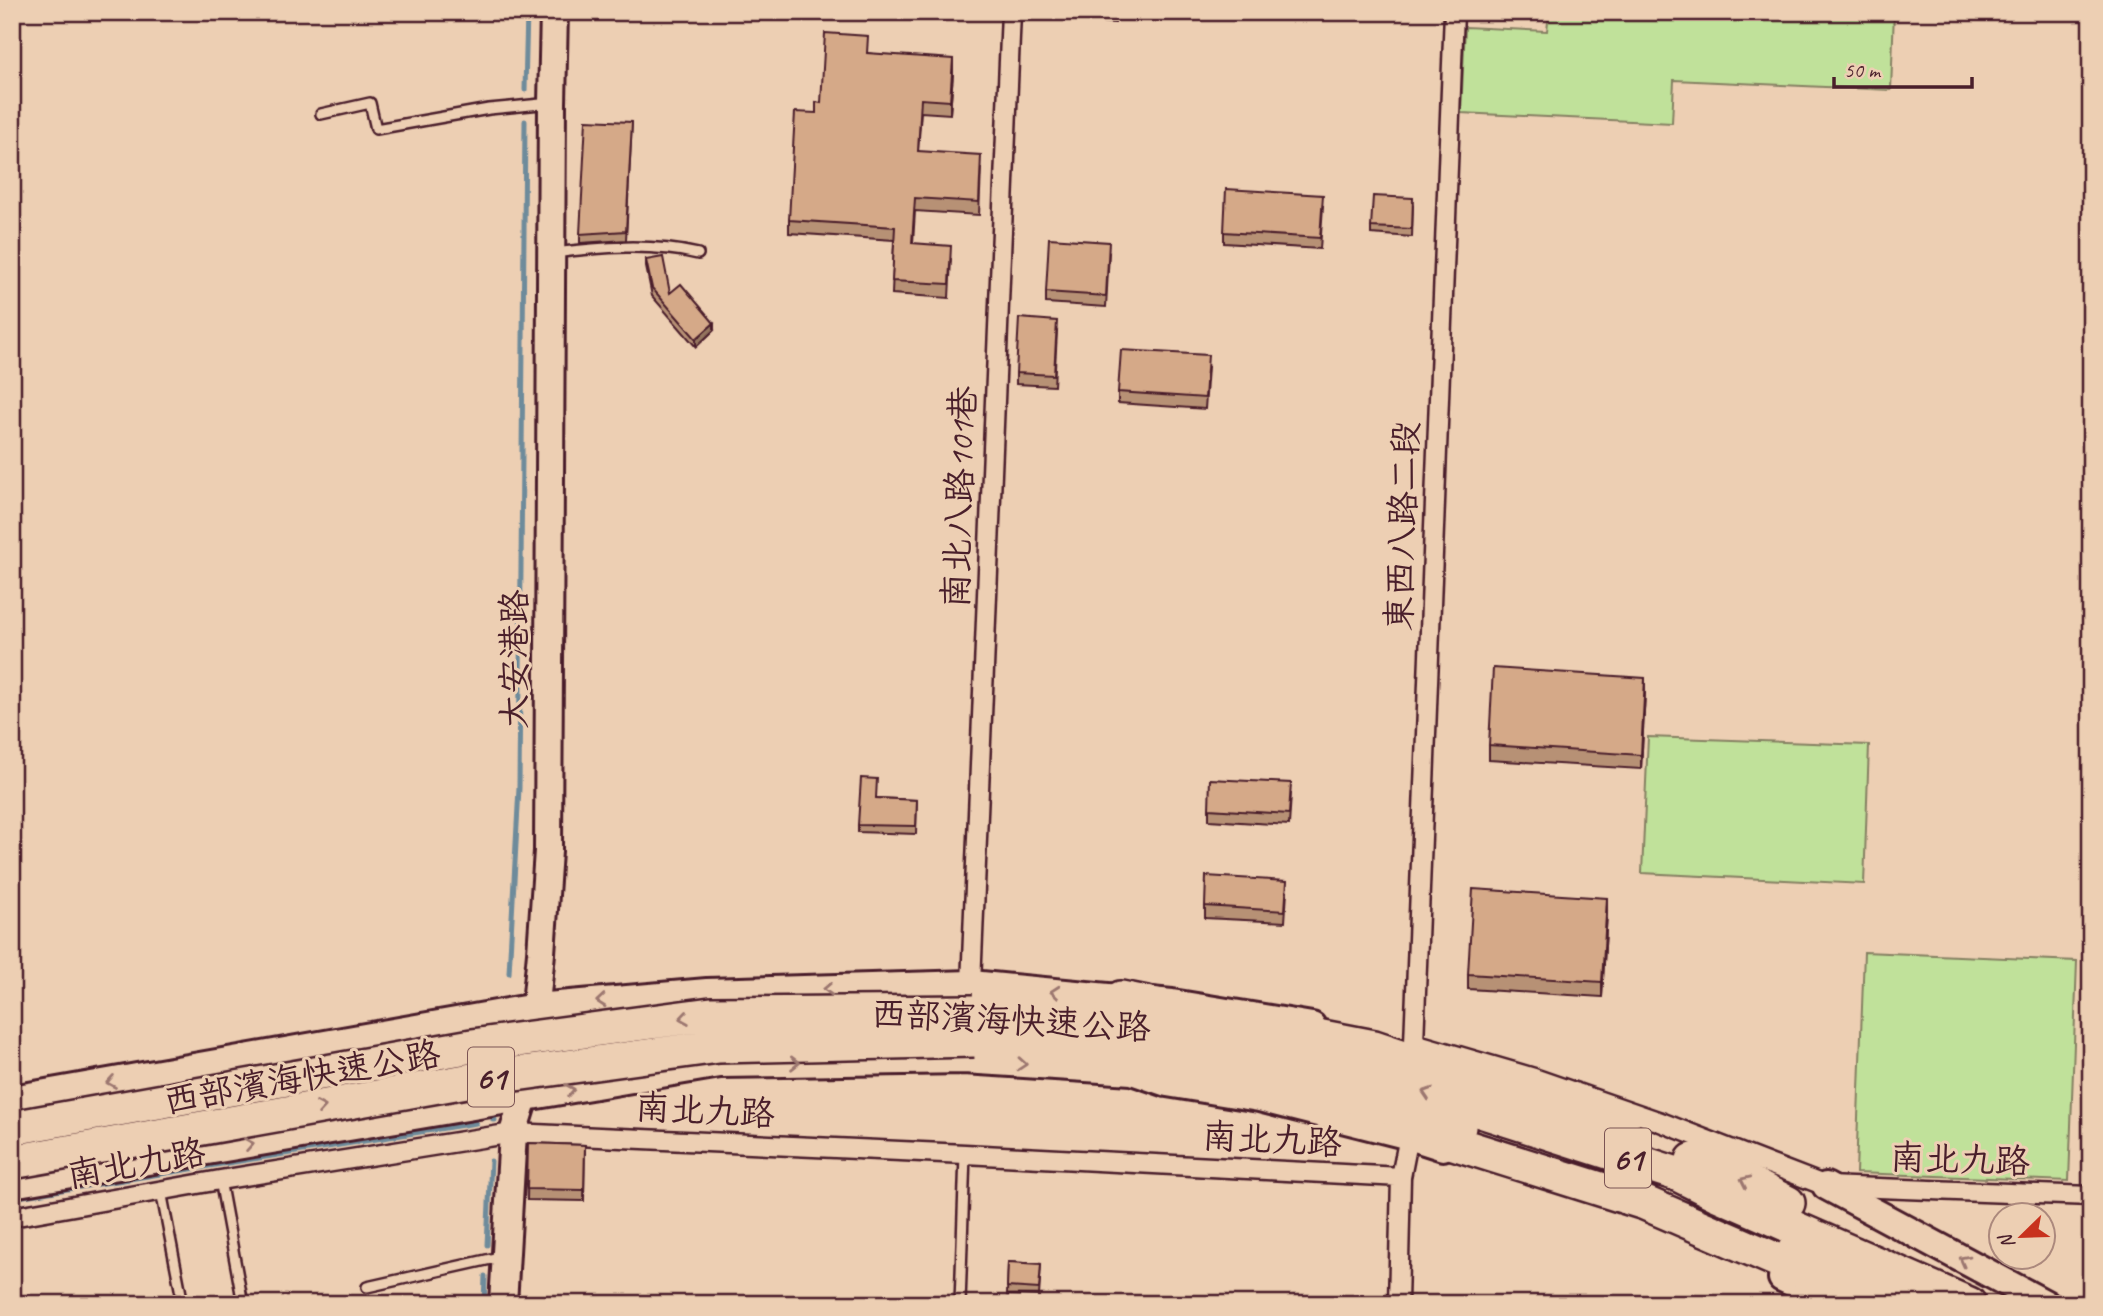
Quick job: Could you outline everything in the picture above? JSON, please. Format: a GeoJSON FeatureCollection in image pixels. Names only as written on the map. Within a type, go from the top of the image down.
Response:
{"type":"FeatureCollection","features":[{"type":"Feature","properties":{"kind":"highway"},"geometry":{"type":"LineString","coordinates":[[1121,998],[1374,1047],[1523,1097],[1742,1179],[1978,1304]]}},
{"type":"Feature","properties":{"kind":"highway","name":"西部濱海快速公路"},"geometry":{"type":"LineString","coordinates":[[12,1162],[472,1080],[973,1012]]}},
{"type":"Feature","properties":{"kind":"highway","name":"西部濱海快速公路"},"geometry":{"type":"LineString","coordinates":[[12,1128],[472,1046],[711,1014],[973,1012],[1175,1058],[1272,1058],[1677,1174],[1969,1304]]}},
{"type":"Feature","properties":{"kind":"highway","name":"西部濱海快速公路"},"geometry":{"type":"LineString","coordinates":[[1272,1058],[1711,1209],[1902,1304]]}},
{"type":"Feature","properties":{"kind":"highway"},"geometry":{"type":"LineString","coordinates":[[1132,1071],[1324,1102],[1645,1203],[1883,1304]]}},
{"type":"Feature","properties":{"kind":"street","name":"大安港路"},"geometry":{"type":"LineString","coordinates":[[503,1304],[513,1133],[524,1097],[536,1007],[548,851],[552,103],[555,12]]}},
{"type":"Feature","properties":{"kind":"street","name":"南北八路101巷"},"geometry":{"type":"LineString","coordinates":[[973,1012],[1011,12]]}},
{"type":"Feature","properties":{"kind":"street","name":"東西八路二段"},"geometry":{"type":"LineString","coordinates":[[1414,1043],[1454,12]]}},
{"type":"Feature","properties":{"kind":"street"},"geometry":{"type":"LineString","coordinates":[[12,1099],[536,1007],[707,992],[973,1012],[1121,998],[1172,1003],[1414,1043]]}},
{"type":"Feature","properties":{"kind":"street","name":"南北九路"},"geometry":{"type":"LineString","coordinates":[[1414,1043],[1534,1078],[1658,1121],[1826,1186],[2091,1196]]}},
{"type":"Feature","properties":{"kind":"street"},"geometry":{"type":"LineString","coordinates":[[12,1184],[720,1065],[964,1060],[1132,1071],[1167,1083],[1259,1098],[1409,1136],[1572,1190],[1736,1258],[1835,1303]]}},
{"type":"Feature","properties":{"kind":"street","name":"南北九路"},"geometry":{"type":"LineString","coordinates":[[12,1217],[513,1133],[1401,1177]]}},
{"type":"Feature","properties":{"kind":"street"},"geometry":{"type":"LineString","coordinates":[[1398,1304],[1401,1177],[1409,1136]]}},
{"type":"Feature","properties":{"kind":"street"},"geometry":{"type":"LineString","coordinates":[[1826,1186],[2046,1304]]}},
{"type":"Feature","properties":{"kind":"lane"},"geometry":{"type":"LineString","coordinates":[[321,114],[370,103],[376,129],[489,108],[552,103]]}},
{"type":"Feature","properties":{"kind":"lane"},"geometry":{"type":"LineString","coordinates":[[552,254],[588,249],[674,248],[698,254]]}},
{"type":"Feature","properties":{"kind":"lane"},"geometry":{"type":"LineString","coordinates":[[960,1304],[965,1154]]}},
{"type":"Feature","properties":{"kind":"lane"},"geometry":{"type":"LineString","coordinates":[[220,1180],[243,1304]]}},
{"type":"Feature","properties":{"kind":"lane"},"geometry":{"type":"LineString","coordinates":[[161,1191],[183,1304]]}},
{"type":"Feature","properties":{"kind":"lane"},"geometry":{"type":"LineString","coordinates":[[367,1287],[505,1256]]}},
{"type":"Feature","properties":{"kind":"green space"},"geometry":{"type":"Polygon","coordinates":[[[1549,12],[1894,12],[1891,90],[1674,80],[1672,123],[1461,113],[1465,27],[1547,31],[1549,12]]]}},
{"type":"Feature","properties":{"kind":"green space"},"geometry":{"type":"Polygon","coordinates":[[[1648,737],[1869,745],[1864,884],[1642,873],[1648,737]]]}},
{"type":"Feature","properties":{"kind":"green space"},"geometry":{"type":"Polygon","coordinates":[[[1864,952],[2077,961],[2069,1181],[1856,1173],[1864,952]]]}},
{"type":"Feature","properties":{"kind":"building"},"geometry":{"type":"Polygon","coordinates":[[[825,33],[868,36],[867,53],[953,59],[950,101],[921,99],[918,151],[981,155],[979,202],[915,198],[912,243],[951,246],[949,284],[892,281],[895,227],[789,220],[795,112],[816,113],[816,102],[821,103],[825,33]]]}},
{"type":"Feature","properties":{"kind":"building"},"geometry":{"type":"Polygon","coordinates":[[[586,120],[632,122],[626,231],[580,234],[586,120]]]}},
{"type":"Feature","properties":{"kind":"building"},"geometry":{"type":"Polygon","coordinates":[[[1226,189],[1323,195],[1320,238],[1224,232],[1226,189]]]}},
{"type":"Feature","properties":{"kind":"building"},"geometry":{"type":"Polygon","coordinates":[[[1373,196],[1413,198],[1412,229],[1371,227],[1373,196]]]}},
{"type":"Feature","properties":{"kind":"building"},"geometry":{"type":"Polygon","coordinates":[[[1049,238],[1109,242],[1106,296],[1046,292],[1049,238]]]}},
{"type":"Feature","properties":{"kind":"building"},"geometry":{"type":"Polygon","coordinates":[[[663,257],[670,293],[681,284],[714,323],[696,339],[652,288],[646,260],[663,257]]]}},
{"type":"Feature","properties":{"kind":"building"},"geometry":{"type":"Polygon","coordinates":[[[1019,318],[1057,321],[1054,375],[1016,373],[1019,318]]]}},
{"type":"Feature","properties":{"kind":"building"},"geometry":{"type":"Polygon","coordinates":[[[1121,350],[1208,355],[1205,398],[1118,392],[1121,350]]]}},
{"type":"Feature","properties":{"kind":"building"},"geometry":{"type":"Polygon","coordinates":[[[1493,668],[1645,678],[1641,755],[1489,745],[1493,668]]]}},
{"type":"Feature","properties":{"kind":"building"},"geometry":{"type":"Polygon","coordinates":[[[861,778],[877,779],[876,798],[917,800],[916,826],[858,825],[861,778]]]}},
{"type":"Feature","properties":{"kind":"building"},"geometry":{"type":"Polygon","coordinates":[[[1210,779],[1291,783],[1289,814],[1209,809],[1210,779]]]}},
{"type":"Feature","properties":{"kind":"building"},"geometry":{"type":"Polygon","coordinates":[[[1206,876],[1287,881],[1285,911],[1205,906],[1206,876]]]}},
{"type":"Feature","properties":{"kind":"building"},"geometry":{"type":"Polygon","coordinates":[[[1473,889],[1607,898],[1602,982],[1468,974],[1473,889]]]}},
{"type":"Feature","properties":{"kind":"building"},"geometry":{"type":"Polygon","coordinates":[[[528,1143],[585,1145],[584,1190],[527,1189],[528,1143]]]}},
{"type":"Feature","properties":{"kind":"building"},"geometry":{"type":"Polygon","coordinates":[[[1008,1262],[1041,1264],[1039,1289],[1007,1287],[1008,1262]]]}},
{"type":"Feature","properties":{"kind":"waterway"},"geometry":{"type":"LineString","coordinates":[[525,90],[527,12]]}},
{"type":"Feature","properties":{"kind":"waterway"},"geometry":{"type":"LineString","coordinates":[[509,973],[519,788],[525,121]]}},
{"type":"Feature","properties":{"kind":"waterway"},"geometry":{"type":"LineString","coordinates":[[12,1198],[476,1123]]}},
{"type":"Feature","properties":{"kind":"waterway"},"geometry":{"type":"LineString","coordinates":[[487,1245],[491,1161]]}},
{"type":"Feature","properties":{"kind":"waterway"},"geometry":{"type":"LineString","coordinates":[[484,1304],[485,1276]]}}]}
